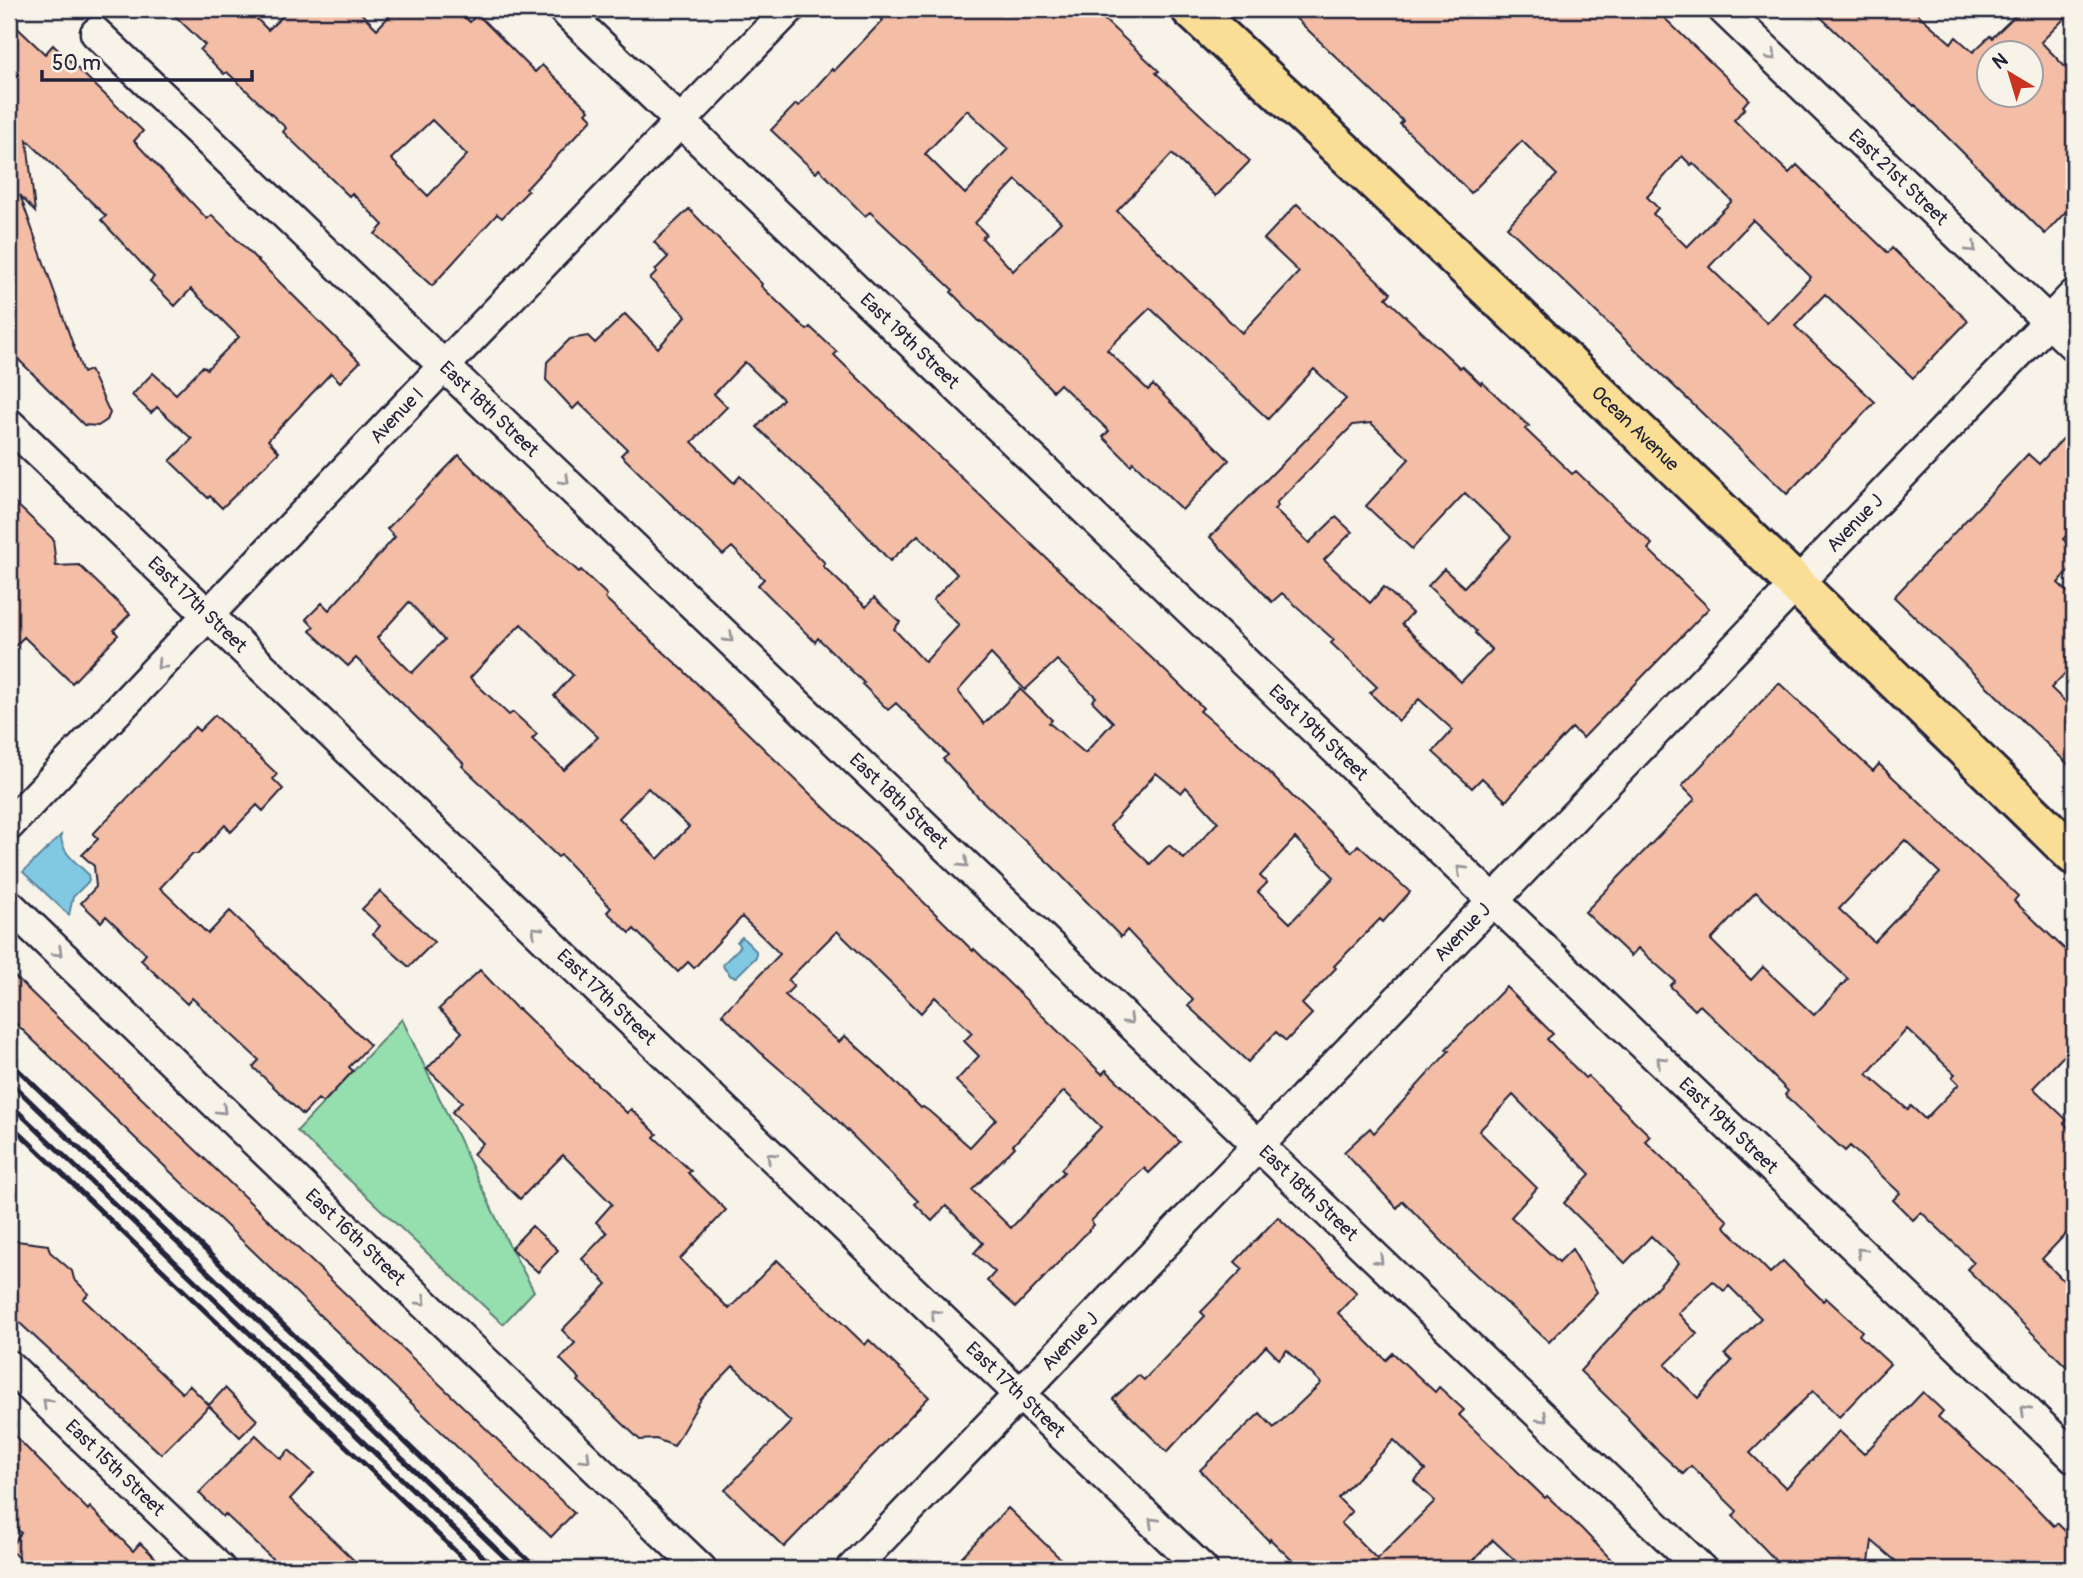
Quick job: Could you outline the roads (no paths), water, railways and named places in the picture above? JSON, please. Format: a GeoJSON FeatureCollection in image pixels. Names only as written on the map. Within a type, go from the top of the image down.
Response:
{"type":"FeatureCollection","features":[{"type":"Feature","properties":{"kind":"main road","name":"Ocean Avenue"},"geometry":{"type":"LineString","coordinates":[[1191,9],[1797,584],[2074,855]]}},
{"type":"Feature","properties":{"kind":"street","name":"East 19th Street"},"geometry":{"type":"LineString","coordinates":[[563,9],[2074,1457]]}},
{"type":"Feature","properties":{"kind":"street","name":"Avenue I"},"geometry":{"type":"LineString","coordinates":[[9,825],[445,365],[789,9]]}},
{"type":"Feature","properties":{"kind":"street","name":"East 21st Street"},"geometry":{"type":"LineString","coordinates":[[1723,9],[2074,346]]}},
{"type":"Feature","properties":{"kind":"street","name":"East 18th Street"},"geometry":{"type":"LineString","coordinates":[[96,33],[1701,1569]]}},
{"type":"Feature","properties":{"kind":"street","name":"Avenue J"},"geometry":{"type":"LineString","coordinates":[[852,1569],[2074,295]]}},
{"type":"Feature","properties":{"kind":"street","name":"East 17th Street"},"geometry":{"type":"LineString","coordinates":[[9,424],[1202,1569]]}},
{"type":"Feature","properties":{"kind":"street","name":"East 16th Street"},"geometry":{"type":"LineString","coordinates":[[9,905],[701,1569]]}},
{"type":"Feature","properties":{"kind":"street","name":"East 15th Street"},"geometry":{"type":"LineString","coordinates":[[9,1366],[220,1569]]}},
{"type":"Feature","properties":{"kind":"water"},"geometry":{"type":"Polygon","coordinates":[[[61,835],[66,852],[88,874],[89,881],[73,897],[69,915],[23,872],[61,835]]]}},
{"type":"Feature","properties":{"kind":"water"},"geometry":{"type":"Polygon","coordinates":[[[742,937],[756,951],[756,957],[736,977],[731,976],[723,964],[740,947],[737,942],[742,937]]]}},
{"type":"Feature","properties":{"kind":"railway"},"geometry":{"type":"LineString","coordinates":[[9,1061],[537,1569]]}},
{"type":"Feature","properties":{"kind":"railway"},"geometry":{"type":"LineString","coordinates":[[9,1081],[517,1569]]}},
{"type":"Feature","properties":{"kind":"railway"},"geometry":{"type":"LineString","coordinates":[[9,1103],[496,1569]]}},
{"type":"Feature","properties":{"kind":"railway"},"geometry":{"type":"LineString","coordinates":[[9,1123],[474,1569]]}}]}
